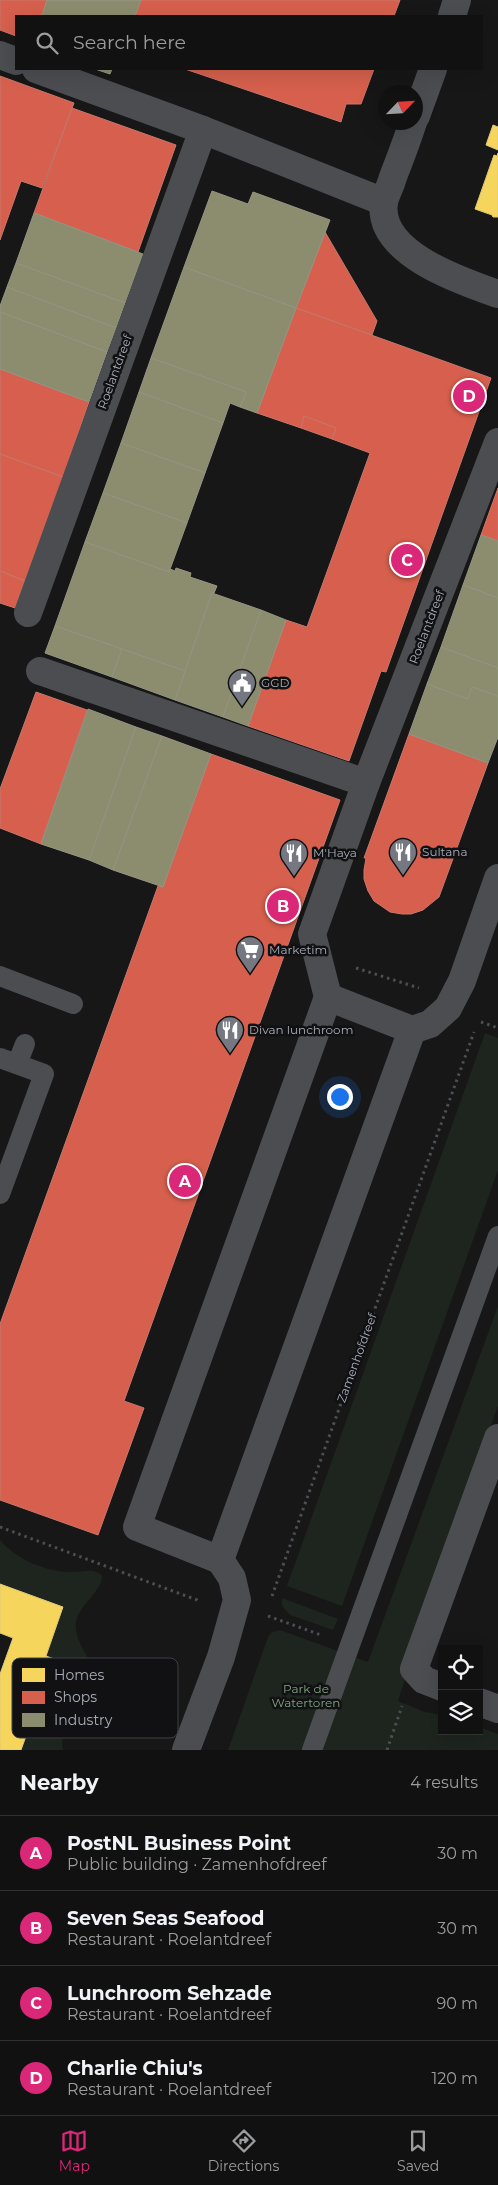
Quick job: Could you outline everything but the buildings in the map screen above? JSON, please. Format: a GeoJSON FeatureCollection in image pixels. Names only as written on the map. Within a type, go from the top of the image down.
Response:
{"type":"FeatureCollection","features":[{"type":"Feature","properties":{"kind":"street"},"geometry":{"type":"LineString","coordinates":[[452,15],[458,0]]}},
{"type":"Feature","properties":{"kind":"street"},"geometry":{"type":"LineString","coordinates":[[0,55],[15,61]]}},
{"type":"Feature","properties":{"kind":"street"},"geometry":{"type":"LineString","coordinates":[[39,70],[203,130],[384,202]]}},
{"type":"Feature","properties":{"kind":"street"},"geometry":{"type":"LineString","coordinates":[[423,97],[433,70]]}},
{"type":"Feature","properties":{"kind":"street","name":"Roelantdreef"},"geometry":{"type":"LineString","coordinates":[[28,613],[203,130]]}},
{"type":"Feature","properties":{"kind":"street"},"geometry":{"type":"LineString","coordinates":[[410,130],[384,202],[385,218],[395,240],[406,251],[426,264],[498,294]]}},
{"type":"Feature","properties":{"kind":"street","name":"Roelantdreef"},"geometry":{"type":"LineString","coordinates":[[328,997],[312,934],[366,783],[498,442]]}},
{"type":"Feature","properties":{"kind":"street"},"geometry":{"type":"LineString","coordinates":[[40,671],[366,783]]}},
{"type":"Feature","properties":{"kind":"street"},"geometry":{"type":"LineString","coordinates":[[186,1750],[221,1657],[237,1600],[232,1578],[220,1560],[137,1528],[328,997],[412,1030],[430,1024],[448,1008],[462,981],[498,878]]}},
{"type":"Feature","properties":{"kind":"street"},"geometry":{"type":"LineString","coordinates":[[220,1560],[412,1030]]}},
{"type":"Feature","properties":{"kind":"street"},"geometry":{"type":"LineString","coordinates":[[438,1685],[424,1680],[414,1669],[498,1438]]}},
{"type":"Feature","properties":{"kind":"street"},"geometry":{"type":"LineString","coordinates":[[483,1704],[498,1710]]}},
{"type":"Feature","properties":{"kind":"lane"},"geometry":{"type":"LineString","coordinates":[[0,976],[73,1004]]}},
{"type":"Feature","properties":{"kind":"lane"},"geometry":{"type":"LineString","coordinates":[[0,1194],[44,1074],[8,1061],[25,1044]]}},
{"type":"Feature","properties":{"kind":"lane"},"geometry":{"type":"LineString","coordinates":[[312,1750],[498,1236]]}},
{"type":"Feature","properties":{"kind":"path"},"geometry":{"type":"LineString","coordinates":[[352,967],[427,990],[448,1008],[498,1028]]}},
{"type":"Feature","properties":{"kind":"path","name":"Zamenhofdreef"},"geometry":{"type":"LineString","coordinates":[[269,1606],[481,1014]]}},
{"type":"Feature","properties":{"kind":"path"},"geometry":{"type":"LineString","coordinates":[[0,1527],[197,1600],[229,1627]]}},
{"type":"Feature","properties":{"kind":"path"},"geometry":{"type":"LineString","coordinates":[[387,1750],[414,1669]]}},
{"type":"Feature","properties":{"kind":"green space"},"geometry":{"type":"Polygon","coordinates":[[[485,1033],[498,1038],[498,1170],[342,1606],[287,1586],[485,1033]]]}},
{"type":"Feature","properties":{"kind":"green space","name":"Park de Watertoren"},"geometry":{"type":"Polygon","coordinates":[[[498,1306],[498,1406],[456,1522],[398,1701],[425,1712],[438,1714],[438,1735],[483,1735],[483,1728],[498,1734],[498,1750],[228,1750],[268,1637],[272,1632],[280,1630],[368,1662],[498,1306]]]}},
{"type":"Feature","properties":{"kind":"green space"},"geometry":{"type":"Polygon","coordinates":[[[0,1540],[23,1559],[41,1567],[70,1572],[94,1571],[99,1573],[102,1576],[99,1587],[81,1610],[76,1622],[78,1637],[88,1658],[51,1658],[46,1656],[64,1607],[0,1584],[0,1540]]]}},
{"type":"Feature","properties":{"kind":"green space"},"geometry":{"type":"Polygon","coordinates":[[[282,1598],[338,1619],[333,1630],[290,1615],[282,1606],[282,1598]]]}},
{"type":"Feature","properties":{"kind":"green space"},"geometry":{"type":"Polygon","coordinates":[[[26,1738],[62,1738],[63,1750],[22,1750],[26,1738]]]}},
{"type":"Feature","properties":{"kind":"place","name":"Charlie Chiu's"},"geometry":{"type":"Point","coordinates":[469,396]}},
{"type":"Feature","properties":{"kind":"place","name":"Lunchroom Sehzade"},"geometry":{"type":"Point","coordinates":[407,560]}},
{"type":"Feature","properties":{"kind":"place","name":"GGD"},"geometry":{"type":"Point","coordinates":[242,707]}},
{"type":"Feature","properties":{"kind":"place","name":"Sultana"},"geometry":{"type":"Point","coordinates":[403,876]}},
{"type":"Feature","properties":{"kind":"place","name":"M'Haya"},"geometry":{"type":"Point","coordinates":[294,877]}},
{"type":"Feature","properties":{"kind":"place","name":"Seven Seas Seafood"},"geometry":{"type":"Point","coordinates":[283,906]}},
{"type":"Feature","properties":{"kind":"place","name":"Marketim"},"geometry":{"type":"Point","coordinates":[250,974]}},
{"type":"Feature","properties":{"kind":"place","name":"Divan lunchroom"},"geometry":{"type":"Point","coordinates":[230,1054]}},
{"type":"Feature","properties":{"kind":"place","name":"PostNL Business Point"},"geometry":{"type":"Point","coordinates":[185,1181]}}]}
